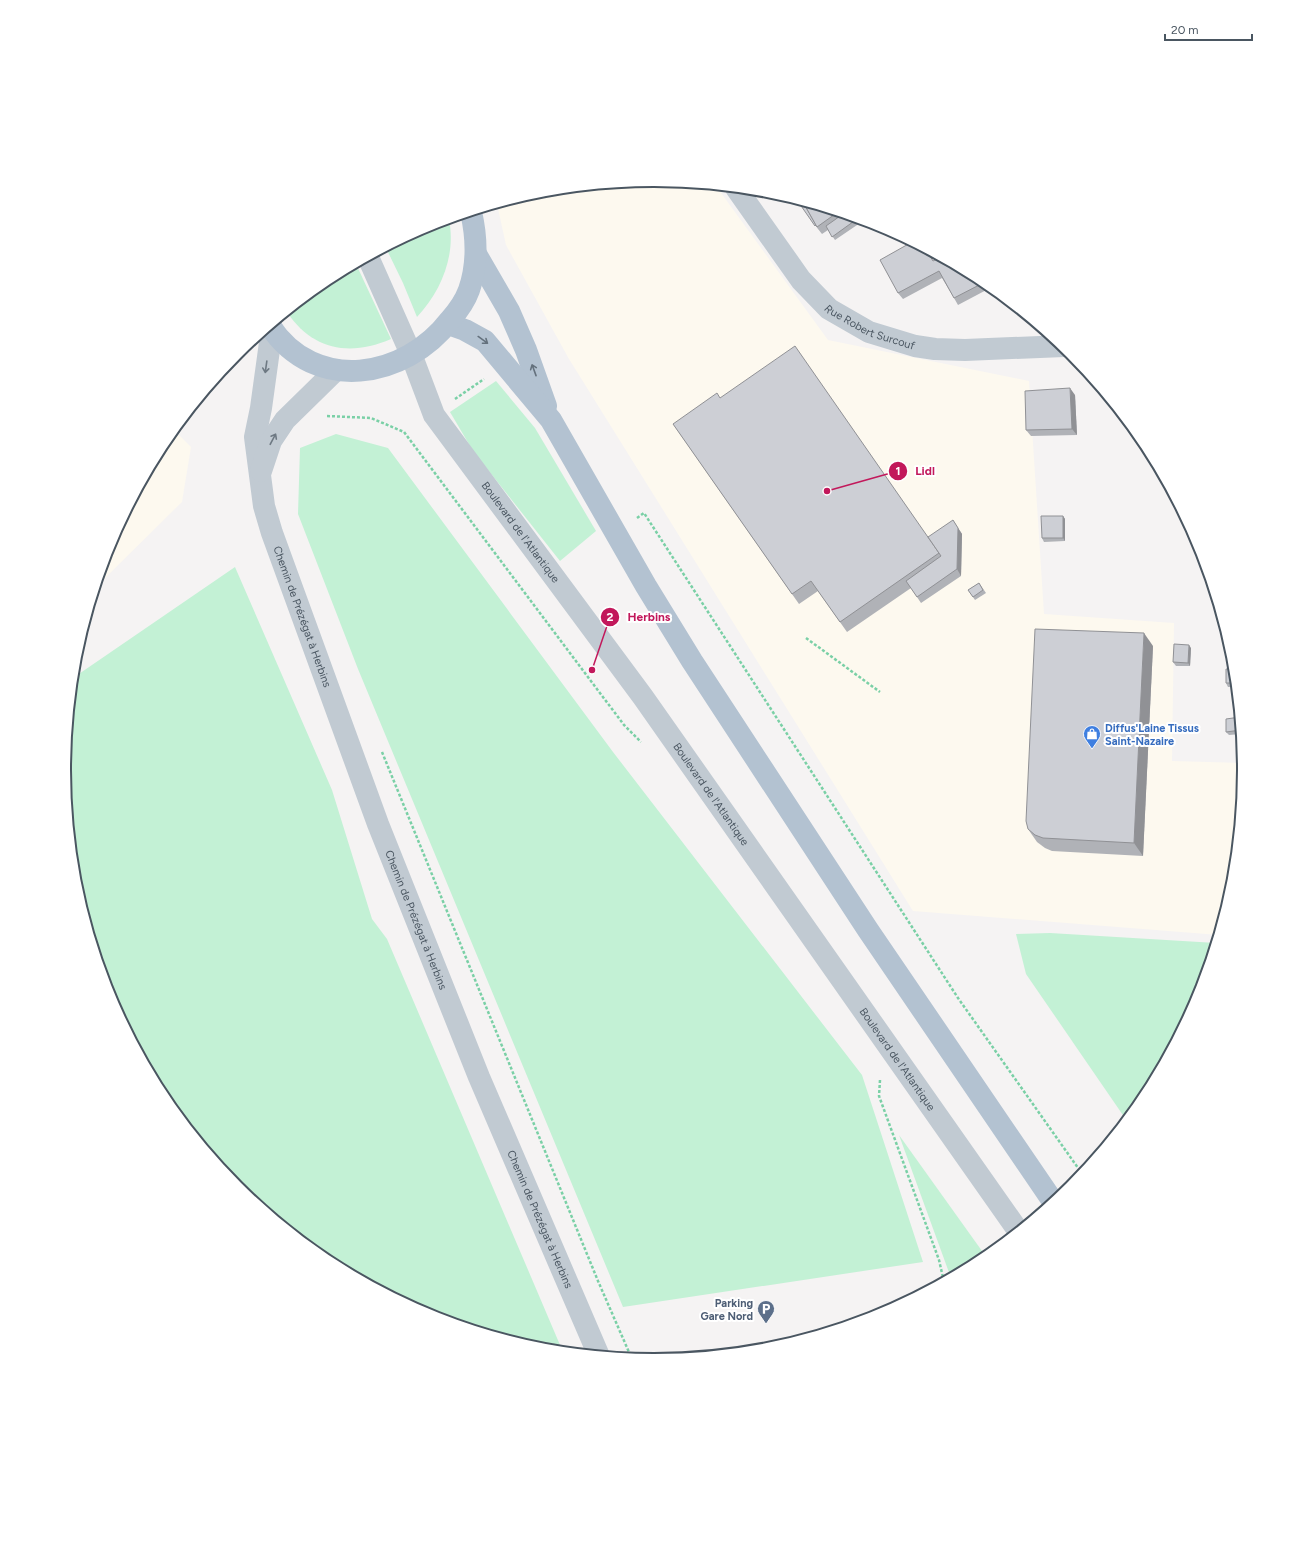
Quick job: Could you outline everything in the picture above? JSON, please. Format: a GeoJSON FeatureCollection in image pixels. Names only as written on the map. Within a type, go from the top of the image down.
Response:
{"type":"FeatureCollection","features":[{"type":"Feature","properties":{"kind":"main road"},"geometry":{"type":"LineString","coordinates":[[273,329],[287,346],[303,359],[322,367],[336,370],[371,370],[392,364],[411,354],[438,336],[460,308],[469,291],[474,275],[476,254],[476,232],[472,216]]}},
{"type":"Feature","properties":{"kind":"main road"},"geometry":{"type":"LineString","coordinates":[[476,254],[515,324],[551,420],[646,586],[692,661],[868,930],[1051,1198]]}},
{"type":"Feature","properties":{"kind":"main road"},"geometry":{"type":"LineString","coordinates":[[448,324],[465,330],[485,341],[551,420]]}},
{"type":"Feature","properties":{"kind":"street","name":"Rue Robert Surcouf"},"geometry":{"type":"LineString","coordinates":[[740,193],[801,280],[829,309],[869,332],[914,346],[935,349],[965,350],[1054,346]]}},
{"type":"Feature","properties":{"kind":"street","name":"Boulevard de l'Atlantique"},"geometry":{"type":"LineString","coordinates":[[370,261],[411,354],[434,415],[643,697],[1016,1228]]}},
{"type":"Feature","properties":{"kind":"street","name":"Chemin de Prézégat à Herbins"},"geometry":{"type":"LineString","coordinates":[[270,332],[261,408],[255,437],[264,506],[272,533],[378,824],[479,1077],[597,1351]]}},
{"type":"Feature","properties":{"kind":"street","name":"Chemin de Prézégat à Herbins"},"geometry":{"type":"LineString","coordinates":[[260,476],[271,441],[285,420],[336,370]]}},
{"type":"Feature","properties":{"kind":"path"},"geometry":{"type":"LineString","coordinates":[[404,432],[434,415],[504,364]]}},
{"type":"Feature","properties":{"kind":"path"},"geometry":{"type":"LineString","coordinates":[[322,416],[371,418],[404,432],[624,725]]}},
{"type":"Feature","properties":{"kind":"path"},"geometry":{"type":"LineString","coordinates":[[644,513],[958,998],[1079,1170]]}},
{"type":"Feature","properties":{"kind":"path"},"geometry":{"type":"LineString","coordinates":[[806,638],[880,692]]}},
{"type":"Feature","properties":{"kind":"path"},"geometry":{"type":"LineString","coordinates":[[381,750],[598,1281],[630,1353]]}},
{"type":"Feature","properties":{"kind":"path"},"geometry":{"type":"LineString","coordinates":[[880,1077],[879,1096],[939,1260],[943,1278]]}},
{"type":"Feature","properties":{"kind":"shaded area"},"geometry":{"type":"Polygon","coordinates":[[[616,188],[693,188],[719,191],[828,340],[1029,381],[1044,614],[1174,623],[1172,761],[1238,763],[1237,809],[1233,847],[1227,884],[1214,935],[913,911],[569,359],[506,245],[498,209],[503,207],[541,198],[616,188]]]}},
{"type":"Feature","properties":{"kind":"shaded area"},"geometry":{"type":"Polygon","coordinates":[[[178,434],[191,447],[182,502],[103,580],[115,547],[131,512],[149,479],[178,434]]]}},
{"type":"Feature","properties":{"kind":"green space"},"geometry":{"type":"Polygon","coordinates":[[[450,224],[451,232],[449,259],[445,271],[434,295],[417,317],[388,252],[431,231],[450,224]]]}},
{"type":"Feature","properties":{"kind":"green space"},"geometry":{"type":"Polygon","coordinates":[[[358,268],[391,339],[376,345],[361,348],[333,346],[320,342],[308,335],[290,316],[330,285],[358,268]]]}},
{"type":"Feature","properties":{"kind":"green space"},"geometry":{"type":"Polygon","coordinates":[[[496,381],[535,428],[596,531],[560,561],[473,451],[450,412],[496,381]]]}},
{"type":"Feature","properties":{"kind":"green space"},"geometry":{"type":"Polygon","coordinates":[[[336,434],[388,448],[613,752],[862,1075],[923,1262],[623,1307],[358,669],[298,514],[300,448],[336,434]]]}},
{"type":"Feature","properties":{"kind":"green space"},"geometry":{"type":"Polygon","coordinates":[[[235,567],[332,790],[372,919],[387,939],[561,1346],[503,1334],[431,1310],[396,1294],[330,1256],[270,1209],[242,1183],[216,1155],[169,1095],[131,1029],[115,994],[91,922],[82,884],[72,809],[71,770],[72,732],[79,674],[235,567]]]}},
{"type":"Feature","properties":{"kind":"green space"},"geometry":{"type":"Polygon","coordinates":[[[1050,933],[1212,943],[1194,994],[1178,1029],[1140,1095],[1124,1117],[1026,974],[1016,934],[1050,933]]]}},
{"type":"Feature","properties":{"kind":"green space"},"geometry":{"type":"Polygon","coordinates":[[[899,1135],[983,1253],[950,1274],[899,1135]]]}},
{"type":"Feature","properties":{"kind":"building"},"geometry":{"type":"Polygon","coordinates":[[[801,206],[806,207],[816,225],[815,226],[801,206]]]}},
{"type":"Feature","properties":{"kind":"building"},"geometry":{"type":"Polygon","coordinates":[[[806,207],[833,215],[817,227],[806,207]]]}},
{"type":"Feature","properties":{"kind":"building"},"geometry":{"type":"Polygon","coordinates":[[[839,217],[853,222],[832,237],[826,226],[839,217]]]}},
{"type":"Feature","properties":{"kind":"building"},"geometry":{"type":"Polygon","coordinates":[[[908,245],[930,256],[933,261],[936,260],[979,285],[954,298],[939,271],[898,293],[880,260],[908,245]]]}},
{"type":"Feature","properties":{"kind":"building"},"geometry":{"type":"Polygon","coordinates":[[[795,346],[939,553],[840,622],[811,581],[792,594],[673,424],[717,393],[720,398],[795,346]]]}},
{"type":"Feature","properties":{"kind":"building"},"geometry":{"type":"Polygon","coordinates":[[[1070,388],[1072,429],[1026,430],[1025,391],[1070,388]]]}},
{"type":"Feature","properties":{"kind":"building"},"geometry":{"type":"Polygon","coordinates":[[[1041,516],[1063,516],[1063,538],[1042,538],[1041,516]]]}},
{"type":"Feature","properties":{"kind":"building"},"geometry":{"type":"Polygon","coordinates":[[[953,520],[958,528],[957,569],[917,597],[906,581],[941,556],[928,537],[953,520]]]}},
{"type":"Feature","properties":{"kind":"building"},"geometry":{"type":"Polygon","coordinates":[[[979,583],[983,590],[973,597],[968,590],[979,583]]]}},
{"type":"Feature","properties":{"kind":"building"},"geometry":{"type":"Polygon","coordinates":[[[1035,629],[1144,633],[1134,843],[1043,838],[1035,835],[1028,829],[1026,821],[1035,629]]]}},
{"type":"Feature","properties":{"kind":"building"},"geometry":{"type":"Polygon","coordinates":[[[1174,644],[1189,645],[1188,663],[1173,662],[1174,644]]]}},
{"type":"Feature","properties":{"kind":"building"},"geometry":{"type":"Polygon","coordinates":[[[1226,669],[1229,669],[1231,683],[1226,683],[1226,669]]]}},
{"type":"Feature","properties":{"kind":"building"},"geometry":{"type":"Polygon","coordinates":[[[1235,718],[1237,731],[1226,732],[1226,719],[1235,718]]]}},
{"type":"Feature","properties":{"kind":"place","name":"Lidl"},"geometry":{"type":"Point","coordinates":[827,491]}},
{"type":"Feature","properties":{"kind":"place","name":"Herbins"},"geometry":{"type":"Point","coordinates":[592,670]}},
{"type":"Feature","properties":{"kind":"place","name":"Diffus'Laine Tissus Saint-Nazaire"},"geometry":{"type":"Point","coordinates":[1092,749]}},
{"type":"Feature","properties":{"kind":"place","name":"Parking Gare Nord"},"geometry":{"type":"Point","coordinates":[766,1324]}}]}
